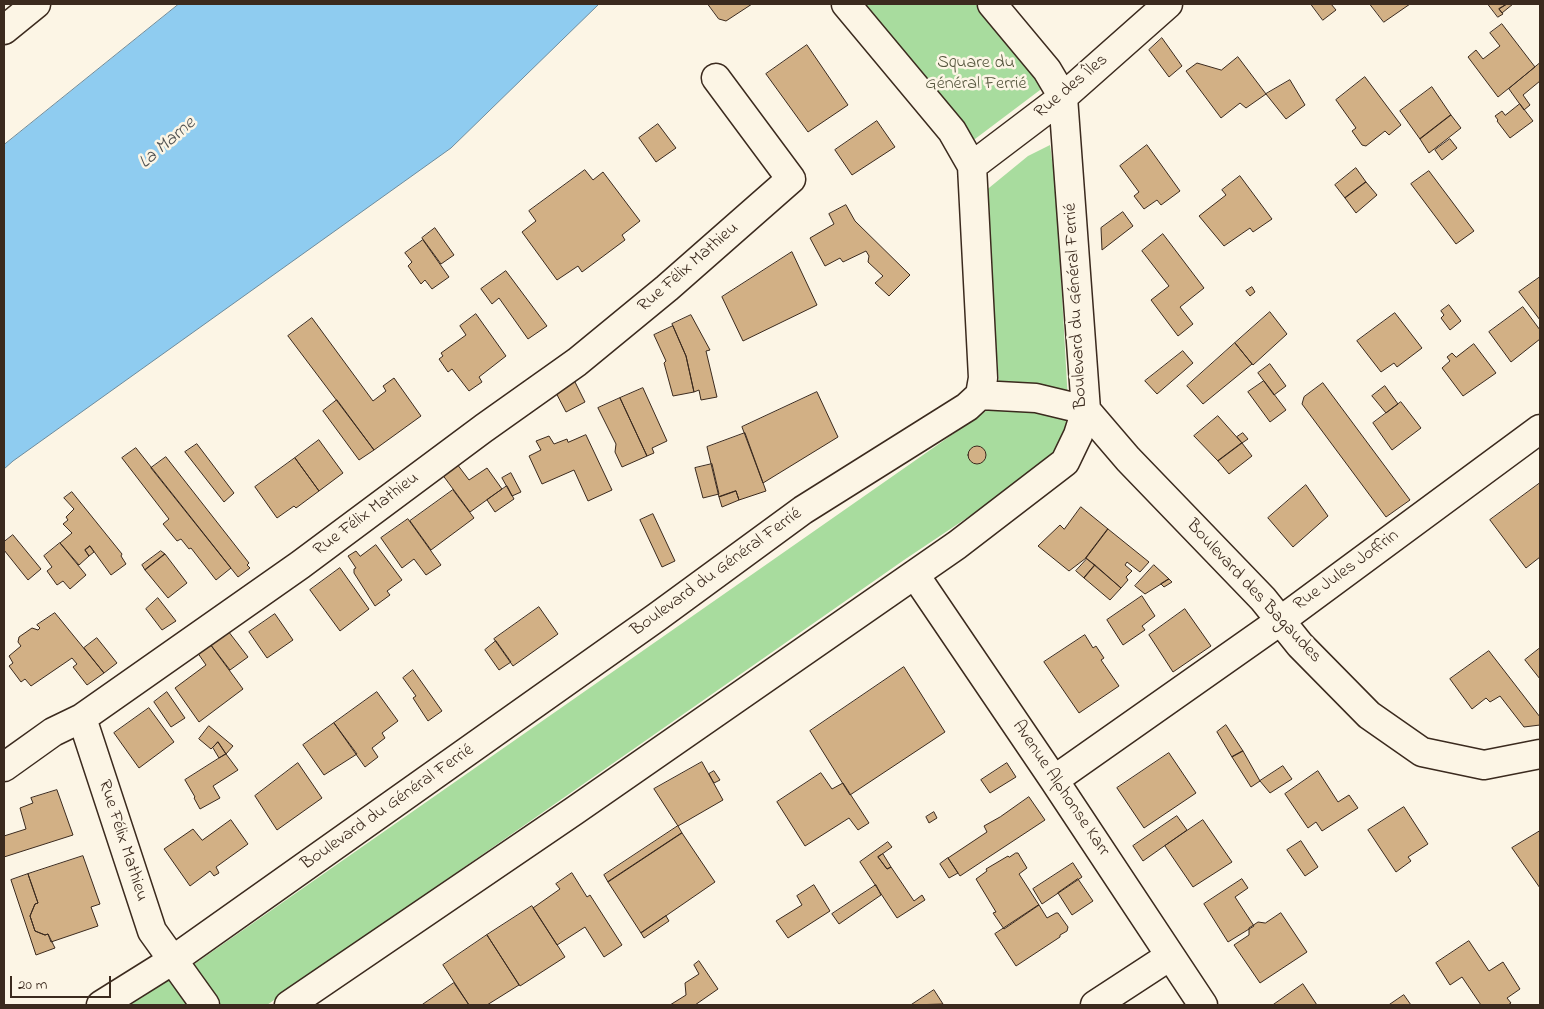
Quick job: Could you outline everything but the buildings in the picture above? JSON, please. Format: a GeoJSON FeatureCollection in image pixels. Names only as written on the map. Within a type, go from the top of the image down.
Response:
{"type":"FeatureCollection","features":[{"type":"Feature","properties":{"kind":"street"},"geometry":{"type":"LineString","coordinates":[[4,30],[36,4]]}},
{"type":"Feature","properties":{"kind":"street"},"geometry":{"type":"LineString","coordinates":[[846,4],[952,130],[972,166],[983,378],[980,395],[1036,398],[1086,410]]}},
{"type":"Feature","properties":{"kind":"street","name":"Boulevard du Général Ferrié"},"geometry":{"type":"LineString","coordinates":[[289,1005],[915,575],[1012,504],[1065,462],[1078,435],[1086,410],[1064,97],[1047,70],[992,4]]}},
{"type":"Feature","properties":{"kind":"street","name":"Rue des Îles"},"geometry":{"type":"LineString","coordinates":[[972,166],[1064,97],[1168,4]]}},
{"type":"Feature","properties":{"kind":"street","name":"Rue Félix Mathieu"},"geometry":{"type":"LineString","coordinates":[[205,1005],[152,930],[82,718],[300,565],[484,428],[577,362],[667,288],[791,179],[716,78]]}},
{"type":"Feature","properties":{"kind":"street","name":"Boulevard du Général Ferrié"},"geometry":{"type":"LineString","coordinates":[[100,1005],[173,960],[657,617],[803,510],[967,407],[980,395]]}},
{"type":"Feature","properties":{"kind":"street","name":"Boulevard des Bagaudes"},"geometry":{"type":"LineString","coordinates":[[1086,410],[1128,459],[1263,599],[1300,645],[1368,715],[1422,752],[1484,765],[1540,754]]}},
{"type":"Feature","properties":{"kind":"street","name":"Rue Jules Joffrin"},"geometry":{"type":"LineString","coordinates":[[1054,780],[1280,621],[1540,429]]}},
{"type":"Feature","properties":{"kind":"street","name":"Avenue Alphonse Karr"},"geometry":{"type":"LineString","coordinates":[[915,575],[1203,1005]]}},
{"type":"Feature","properties":{"kind":"street"},"geometry":{"type":"LineString","coordinates":[[4,767],[53,732],[82,718]]}},
{"type":"Feature","properties":{"kind":"street"},"geometry":{"type":"LineString","coordinates":[[1095,1005],[1170,956]]}},
{"type":"Feature","properties":{"kind":"green space","name":"Square du Général Ferrié"},"geometry":{"type":"Polygon","coordinates":[[[864,4],[977,4],[1044,87],[971,142],[864,4]]]}},
{"type":"Feature","properties":{"kind":"green space"},"geometry":{"type":"Polygon","coordinates":[[[1050,145],[1056,188],[1069,420],[1057,452],[1016,485],[904,560],[267,1005],[120,1005],[193,965],[986,411],[999,383],[984,192],[1028,156],[1050,145]]]}},
{"type":"Feature","properties":{"kind":"water","name":"La Marne"},"geometry":{"type":"Polygon","coordinates":[[[179,4],[599,4],[451,148],[4,469],[4,145],[179,4]]]}}]}
